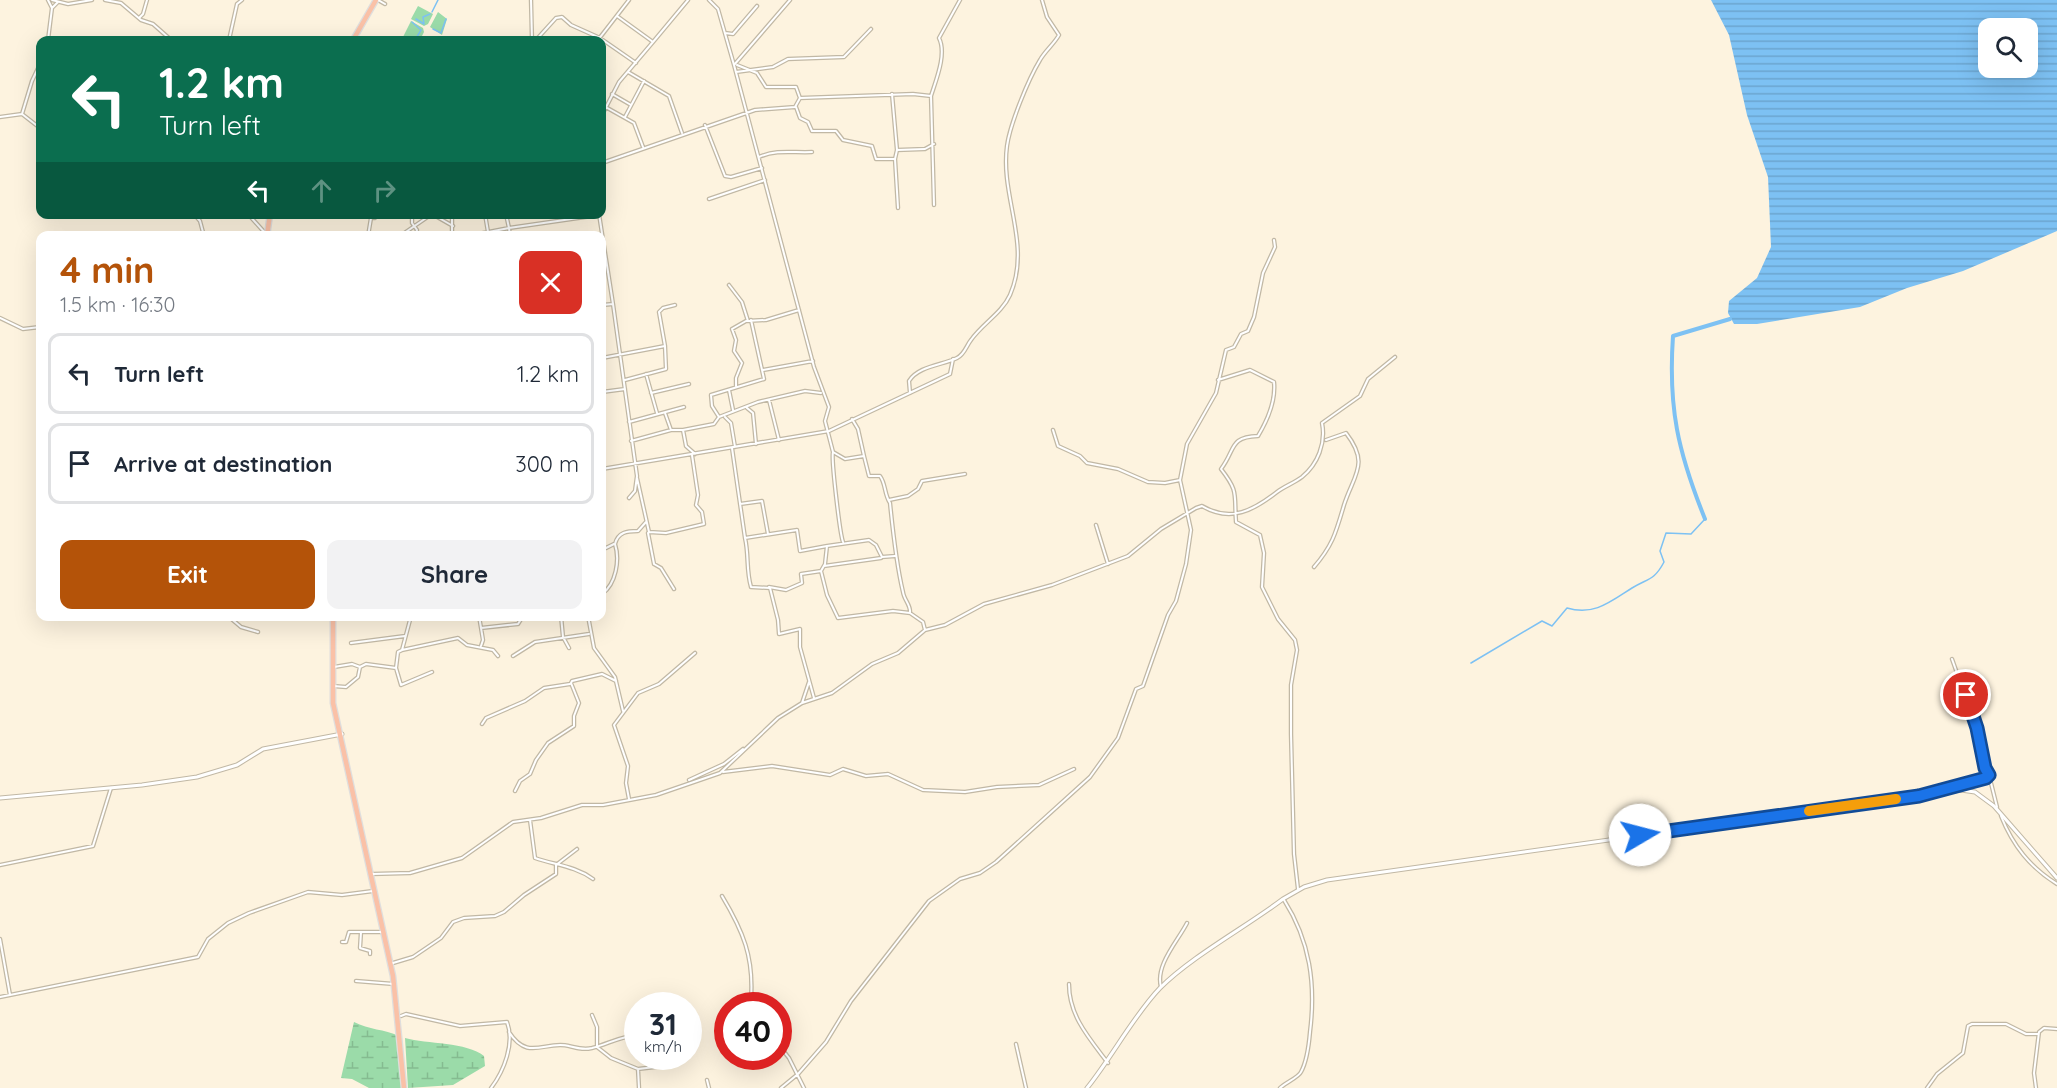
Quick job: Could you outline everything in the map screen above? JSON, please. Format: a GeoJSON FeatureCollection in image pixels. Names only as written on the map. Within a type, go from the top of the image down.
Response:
{"type":"FeatureCollection","features":[{"type":"Feature","properties":{"kind":"main road"},"geometry":{"type":"LineString","coordinates":[[355,36],[377,0]]}},
{"type":"Feature","properties":{"kind":"main road"},"geometry":{"type":"LineString","coordinates":[[333,621],[333,685],[341,734],[393,963],[401,1016],[401,1034]]}},
{"type":"Feature","properties":{"kind":"main road"},"geometry":{"type":"LineString","coordinates":[[373,874],[394,984],[406,1088]]}},
{"type":"Feature","properties":{"kind":"street"},"geometry":{"type":"LineString","coordinates":[[48,36],[52,8],[50,0],[68,4],[92,0]]}},
{"type":"Feature","properties":{"kind":"street"},"geometry":{"type":"LineString","coordinates":[[105,0],[121,3],[167,36]]}},
{"type":"Feature","properties":{"kind":"street"},"geometry":{"type":"LineString","coordinates":[[139,18],[143,14],[147,0]]}},
{"type":"Feature","properties":{"kind":"street"},"geometry":{"type":"LineString","coordinates":[[230,36],[237,4],[242,0]]}},
{"type":"Feature","properties":{"kind":"street"},"geometry":{"type":"LineString","coordinates":[[377,0],[385,4]]}},
{"type":"Feature","properties":{"kind":"street"},"geometry":{"type":"LineString","coordinates":[[531,0],[534,36]]}},
{"type":"Feature","properties":{"kind":"street"},"geometry":{"type":"LineString","coordinates":[[601,36],[629,0]]}},
{"type":"Feature","properties":{"kind":"street"},"geometry":{"type":"LineString","coordinates":[[643,147],[634,123],[606,106],[628,72],[688,0]]}},
{"type":"Feature","properties":{"kind":"street"},"geometry":{"type":"LineString","coordinates":[[709,0],[718,9],[735,65],[813,361],[829,407],[825,421],[833,452],[831,459],[836,481],[836,508],[840,515],[843,543]]}},
{"type":"Feature","properties":{"kind":"street"},"geometry":{"type":"LineString","coordinates":[[735,65],[790,0]]}},
{"type":"Feature","properties":{"kind":"street"},"geometry":{"type":"LineString","coordinates":[[934,205],[931,96],[937,82],[938,63],[943,52],[939,38],[960,0]]}},
{"type":"Feature","properties":{"kind":"street"},"geometry":{"type":"LineString","coordinates":[[910,393],[910,378],[963,353],[975,335],[1004,305],[1015,281],[1018,264],[1016,219],[1006,174],[1007,146],[1013,123],[1038,63],[1059,35],[1047,17],[1042,0]]}},
{"type":"Feature","properties":{"kind":"street"},"geometry":{"type":"LineString","coordinates":[[52,8],[58,2]]}},
{"type":"Feature","properties":{"kind":"street"},"geometry":{"type":"LineString","coordinates":[[725,33],[733,34],[757,6]]}},
{"type":"Feature","properties":{"kind":"street"},"geometry":{"type":"LineString","coordinates":[[618,16],[653,42]]}},
{"type":"Feature","properties":{"kind":"street"},"geometry":{"type":"LineString","coordinates":[[538,36],[559,17],[594,36]]}},
{"type":"Feature","properties":{"kind":"street"},"geometry":{"type":"LineString","coordinates":[[736,72],[773,67],[788,59],[844,57],[871,29]]}},
{"type":"Feature","properties":{"kind":"street"},"geometry":{"type":"LineString","coordinates":[[606,44],[636,63]]}},
{"type":"Feature","properties":{"kind":"street"},"geometry":{"type":"LineString","coordinates":[[735,65],[757,73],[766,87],[796,87],[800,98],[795,107]]}},
{"type":"Feature","properties":{"kind":"street"},"geometry":{"type":"LineString","coordinates":[[22,114],[36,72]]}},
{"type":"Feature","properties":{"kind":"street"},"geometry":{"type":"LineString","coordinates":[[628,72],[669,96],[682,133]]}},
{"type":"Feature","properties":{"kind":"street"},"geometry":{"type":"LineString","coordinates":[[624,117],[644,81]]}},
{"type":"Feature","properties":{"kind":"street"},"geometry":{"type":"LineString","coordinates":[[612,94],[632,105]]}},
{"type":"Feature","properties":{"kind":"street"},"geometry":{"type":"LineString","coordinates":[[800,98],[892,94],[931,96]]}},
{"type":"Feature","properties":{"kind":"street"},"geometry":{"type":"LineString","coordinates":[[892,94],[897,150],[895,159],[898,208]]}},
{"type":"Feature","properties":{"kind":"street"},"geometry":{"type":"LineString","coordinates":[[606,161],[747,112],[762,108],[795,107]]}},
{"type":"Feature","properties":{"kind":"street"},"geometry":{"type":"LineString","coordinates":[[795,107],[800,118],[808,122],[812,131],[836,131],[843,140],[872,146],[876,159],[895,159]]}},
{"type":"Feature","properties":{"kind":"street"},"geometry":{"type":"LineString","coordinates":[[0,117],[22,114],[36,125]]}},
{"type":"Feature","properties":{"kind":"street"},"geometry":{"type":"LineString","coordinates":[[705,125],[725,176],[731,177],[762,168]]}},
{"type":"Feature","properties":{"kind":"street"},"geometry":{"type":"LineString","coordinates":[[897,150],[924,149],[934,144]]}},
{"type":"Feature","properties":{"kind":"street"},"geometry":{"type":"LineString","coordinates":[[759,157],[769,152],[812,152]]}},
{"type":"Feature","properties":{"kind":"street"},"geometry":{"type":"LineString","coordinates":[[709,200],[765,180]]}},
{"type":"Feature","properties":{"kind":"street"},"geometry":{"type":"LineString","coordinates":[[253,219],[263,231]]}},
{"type":"Feature","properties":{"kind":"street"},"geometry":{"type":"LineString","coordinates":[[413,219],[417,231]]}},
{"type":"Feature","properties":{"kind":"street"},"geometry":{"type":"LineString","coordinates":[[408,231],[425,219]]}},
{"type":"Feature","properties":{"kind":"street"},"geometry":{"type":"LineString","coordinates":[[441,219],[453,226]]}},
{"type":"Feature","properties":{"kind":"street"},"geometry":{"type":"LineString","coordinates":[[452,219],[452,231]]}},
{"type":"Feature","properties":{"kind":"street"},"geometry":{"type":"LineString","coordinates":[[507,219],[509,231]]}},
{"type":"Feature","properties":{"kind":"street"},"geometry":{"type":"LineString","coordinates":[[493,231],[571,219]]}},
{"type":"Feature","properties":{"kind":"street"},"geometry":{"type":"LineString","coordinates":[[781,1088],[798,1074],[826,1042],[851,1001],[924,906],[960,879],[980,873],[996,862],[1074,795],[1111,750],[1136,689],[1143,686],[1168,615],[1176,601],[1190,540],[1180,480],[1187,444],[1216,393],[1226,351],[1234,347],[1240,334],[1248,331],[1254,317],[1263,273],[1275,247],[1274,240]]}},
{"type":"Feature","properties":{"kind":"street"},"geometry":{"type":"LineString","coordinates":[[606,260],[625,380],[635,464],[647,530],[654,564],[661,568],[674,590]]}},
{"type":"Feature","properties":{"kind":"street"},"geometry":{"type":"LineString","coordinates":[[719,417],[712,406],[710,396],[736,386],[740,388],[764,380],[749,320],[742,302],[729,285]]}},
{"type":"Feature","properties":{"kind":"street"},"geometry":{"type":"LineString","coordinates":[[606,305],[613,304]]}},
{"type":"Feature","properties":{"kind":"street"},"geometry":{"type":"LineString","coordinates":[[625,380],[667,367],[659,312],[663,308],[675,305]]}},
{"type":"Feature","properties":{"kind":"street"},"geometry":{"type":"LineString","coordinates":[[736,386],[736,378],[742,364],[734,351],[736,340],[732,328],[749,320],[766,320],[799,310]]}},
{"type":"Feature","properties":{"kind":"street"},"geometry":{"type":"LineString","coordinates":[[0,318],[23,328],[36,327]]}},
{"type":"Feature","properties":{"kind":"street"},"geometry":{"type":"LineString","coordinates":[[606,357],[621,356],[665,346]]}},
{"type":"Feature","properties":{"kind":"street"},"geometry":{"type":"LineString","coordinates":[[723,772],[769,725],[802,703],[832,693],[872,664],[898,653],[925,630],[945,625],[984,604],[1052,585],[1128,556],[1161,529],[1202,506],[1216,515],[1236,513],[1266,503],[1276,492],[1308,471],[1325,440],[1323,423],[1360,396],[1368,380],[1395,357]]}},
{"type":"Feature","properties":{"kind":"street"},"geometry":{"type":"LineString","coordinates":[[606,468],[829,431],[950,374],[953,359]]}},
{"type":"Feature","properties":{"kind":"street"},"geometry":{"type":"LineString","coordinates":[[763,370],[813,361]]}},
{"type":"Feature","properties":{"kind":"street"},"geometry":{"type":"LineString","coordinates":[[1218,380],[1250,370],[1274,382],[1275,390],[1266,422],[1258,436],[1241,437],[1234,442],[1232,453],[1221,469],[1232,480],[1235,490],[1236,522],[1260,535],[1264,552],[1262,587],[1278,619],[1295,640],[1291,734],[1294,854],[1298,890]]}},
{"type":"Feature","properties":{"kind":"street"},"geometry":{"type":"LineString","coordinates":[[646,374],[657,413]]}},
{"type":"Feature","properties":{"kind":"street"},"geometry":{"type":"LineString","coordinates":[[651,393],[689,384]]}},
{"type":"Feature","properties":{"kind":"street"},"geometry":{"type":"LineString","coordinates":[[606,392],[626,389]]}},
{"type":"Feature","properties":{"kind":"street"},"geometry":{"type":"LineString","coordinates":[[729,390],[733,410]]}},
{"type":"Feature","properties":{"kind":"street"},"geometry":{"type":"LineString","coordinates":[[719,417],[725,417],[733,410],[805,391],[822,392]]}},
{"type":"Feature","properties":{"kind":"street"},"geometry":{"type":"LineString","coordinates":[[769,400],[779,440]]}},
{"type":"Feature","properties":{"kind":"street"},"geometry":{"type":"LineString","coordinates":[[629,422],[684,406]]}},
{"type":"Feature","properties":{"kind":"street"},"geometry":{"type":"LineString","coordinates":[[746,407],[753,413],[756,444]]}},
{"type":"Feature","properties":{"kind":"street"},"geometry":{"type":"LineString","coordinates":[[665,412],[671,430]]}},
{"type":"Feature","properties":{"kind":"street"},"geometry":{"type":"LineString","coordinates":[[632,441],[671,430],[714,424],[719,417]]}},
{"type":"Feature","properties":{"kind":"street"},"geometry":{"type":"LineString","coordinates":[[725,417],[732,424],[740,504],[749,556],[747,572],[751,587],[769,587],[779,591],[791,589],[802,583],[801,574],[821,571]]}},
{"type":"Feature","properties":{"kind":"street"},"geometry":{"type":"LineString","coordinates":[[852,419],[858,429],[868,476],[880,476],[885,496],[889,500],[896,556],[910,613]]}},
{"type":"Feature","properties":{"kind":"street"},"geometry":{"type":"LineString","coordinates":[[647,530],[666,533],[704,524],[702,512],[696,505],[698,495],[694,454],[686,446],[683,430]]}},
{"type":"Feature","properties":{"kind":"street"},"geometry":{"type":"LineString","coordinates":[[1053,430],[1058,446],[1080,456],[1087,464],[1118,470],[1148,482],[1165,483],[1180,480]]}},
{"type":"Feature","properties":{"kind":"street"},"geometry":{"type":"LineString","coordinates":[[1314,567],[1334,541],[1360,464],[1355,445],[1346,433],[1325,440]]}},
{"type":"Feature","properties":{"kind":"street"},"geometry":{"type":"LineString","coordinates":[[833,452],[845,459],[864,456]]}},
{"type":"Feature","properties":{"kind":"street"},"geometry":{"type":"LineString","coordinates":[[889,500],[908,496],[918,489],[922,481],[965,474]]}},
{"type":"Feature","properties":{"kind":"street"},"geometry":{"type":"LineString","coordinates":[[629,498],[635,491],[637,476]]}},
{"type":"Feature","properties":{"kind":"street"},"geometry":{"type":"LineString","coordinates":[[740,504],[762,501],[768,534]]}},
{"type":"Feature","properties":{"kind":"street"},"geometry":{"type":"LineString","coordinates":[[606,548],[615,544],[619,536],[628,530],[638,531],[646,522]]}},
{"type":"Feature","properties":{"kind":"street"},"geometry":{"type":"LineString","coordinates":[[1096,525],[1108,564]]}},
{"type":"Feature","properties":{"kind":"street"},"geometry":{"type":"LineString","coordinates":[[745,538],[797,530],[801,552],[871,540],[884,558]]}},
{"type":"Feature","properties":{"kind":"street"},"geometry":{"type":"LineString","coordinates":[[606,591],[610,588],[614,575],[617,550],[615,544]]}},
{"type":"Feature","properties":{"kind":"street"},"geometry":{"type":"LineString","coordinates":[[827,546],[821,571],[837,618],[893,611],[910,613],[923,621],[925,630]]}},
{"type":"Feature","properties":{"kind":"street"},"geometry":{"type":"LineString","coordinates":[[824,566],[896,556]]}},
{"type":"Feature","properties":{"kind":"street"},"geometry":{"type":"LineString","coordinates":[[769,587],[778,620],[778,634],[800,629],[800,647],[814,699]]}},
{"type":"Feature","properties":{"kind":"street"},"geometry":{"type":"LineString","coordinates":[[234,621],[241,627],[258,632]]}},
{"type":"Feature","properties":{"kind":"street"},"geometry":{"type":"LineString","coordinates":[[402,650],[410,621]]}},
{"type":"Feature","properties":{"kind":"street"},"geometry":{"type":"LineString","coordinates":[[480,621],[481,646]]}},
{"type":"Feature","properties":{"kind":"street"},"geometry":{"type":"LineString","coordinates":[[481,628],[518,624],[520,621]]}},
{"type":"Feature","properties":{"kind":"street"},"geometry":{"type":"LineString","coordinates":[[561,621],[563,637],[569,648]]}},
{"type":"Feature","properties":{"kind":"street"},"geometry":{"type":"LineString","coordinates":[[589,621],[597,656],[602,657],[616,681],[623,711]]}},
{"type":"Feature","properties":{"kind":"street"},"geometry":{"type":"LineString","coordinates":[[513,656],[535,642],[590,634]]}},
{"type":"Feature","properties":{"kind":"street"},"geometry":{"type":"LineString","coordinates":[[351,643],[405,636]]}},
{"type":"Feature","properties":{"kind":"street"},"geometry":{"type":"LineString","coordinates":[[432,672],[400,685],[396,668],[398,652],[458,638],[467,645],[493,650],[498,656]]}},
{"type":"Feature","properties":{"kind":"street"},"geometry":{"type":"LineString","coordinates":[[630,799],[626,783],[628,766],[614,730],[623,711],[638,693],[659,684],[695,653]]}},
{"type":"Feature","properties":{"kind":"street"},"geometry":{"type":"LineString","coordinates":[[1952,659],[1977,728],[1985,768],[1999,812],[2015,846],[2026,860],[2057,884]]}},
{"type":"Feature","properties":{"kind":"street"},"geometry":{"type":"LineString","coordinates":[[333,668],[352,664],[360,667],[366,664],[396,668]]}},
{"type":"Feature","properties":{"kind":"street"},"geometry":{"type":"LineString","coordinates":[[333,685],[346,687],[358,677],[360,667]]}},
{"type":"Feature","properties":{"kind":"street"},"geometry":{"type":"LineString","coordinates":[[482,724],[486,718],[525,701],[544,688],[602,674],[616,681]]}},
{"type":"Feature","properties":{"kind":"street"},"geometry":{"type":"LineString","coordinates":[[802,703],[809,682]]}},
{"type":"Feature","properties":{"kind":"street"},"geometry":{"type":"LineString","coordinates":[[514,791],[520,781],[529,776],[536,760],[548,743],[574,726],[573,716],[579,703],[571,683]]}},
{"type":"Feature","properties":{"kind":"street"},"geometry":{"type":"LineString","coordinates":[[0,798],[111,788],[211,774],[237,765],[263,749],[341,734]]}},
{"type":"Feature","properties":{"kind":"street"},"geometry":{"type":"LineString","coordinates":[[373,874],[410,873],[462,858],[513,822],[530,820],[582,805],[603,805],[656,795],[724,764],[750,744]]}},
{"type":"Feature","properties":{"kind":"street"},"geometry":{"type":"LineString","coordinates":[[680,784],[723,772],[772,766],[830,775],[843,769],[866,776],[888,774],[923,790],[965,792],[1039,784],[1074,769]]}},
{"type":"Feature","properties":{"kind":"street"},"geometry":{"type":"LineString","coordinates":[[1938,792],[1946,787],[1989,775]]}},
{"type":"Feature","properties":{"kind":"street"},"geometry":{"type":"LineString","coordinates":[[0,865],[93,846],[111,788]]}},
{"type":"Feature","properties":{"kind":"street"},"geometry":{"type":"LineString","coordinates":[[1087,1088],[1108,1063],[1161,987],[1283,899],[1298,890],[1344,877],[1938,792],[1975,792],[1999,812],[2057,878]]}},
{"type":"Feature","properties":{"kind":"street"},"geometry":{"type":"LineString","coordinates":[[530,820],[535,858],[558,862],[585,873],[593,879]]}},
{"type":"Feature","properties":{"kind":"street"},"geometry":{"type":"LineString","coordinates":[[393,963],[413,957],[441,938],[453,922],[464,918],[495,916],[504,912],[524,895],[556,874],[558,862],[577,849]]}},
{"type":"Feature","properties":{"kind":"street"},"geometry":{"type":"LineString","coordinates":[[0,997],[198,957],[208,939],[228,923],[308,892],[342,895],[375,891]]}},
{"type":"Feature","properties":{"kind":"street"},"geometry":{"type":"LineString","coordinates":[[722,896],[736,920],[751,959],[751,992]]}},
{"type":"Feature","properties":{"kind":"street"},"geometry":{"type":"LineString","coordinates":[[1280,1088],[1302,1071],[1308,1050],[1314,1004],[1308,949],[1283,899]]}},
{"type":"Feature","properties":{"kind":"street"},"geometry":{"type":"LineString","coordinates":[[1161,987],[1160,978],[1163,967],[1187,923]]}},
{"type":"Feature","properties":{"kind":"street"},"geometry":{"type":"LineString","coordinates":[[342,942],[346,942],[349,932],[384,932]]}},
{"type":"Feature","properties":{"kind":"street"},"geometry":{"type":"LineString","coordinates":[[361,933],[360,948],[370,951],[370,954]]}},
{"type":"Feature","properties":{"kind":"street"},"geometry":{"type":"LineString","coordinates":[[0,939],[10,995]]}},
{"type":"Feature","properties":{"kind":"street"},"geometry":{"type":"LineString","coordinates":[[356,981],[394,984]]}},
{"type":"Feature","properties":{"kind":"street"},"geometry":{"type":"LineString","coordinates":[[1069,984],[1073,1012],[1088,1038],[1108,1063]]}},
{"type":"Feature","properties":{"kind":"street"},"geometry":{"type":"LineString","coordinates":[[401,1016],[406,1014],[460,1026],[507,1022],[509,1032],[502,1073],[491,1088]]}},
{"type":"Feature","properties":{"kind":"street"},"geometry":{"type":"LineString","coordinates":[[592,1015],[597,1027],[597,1047]]}},
{"type":"Feature","properties":{"kind":"street"},"geometry":{"type":"LineString","coordinates":[[1928,1088],[1937,1074],[1963,1053],[1968,1026],[1972,1024],[2006,1024],[2026,1034],[2038,1034]]}},
{"type":"Feature","properties":{"kind":"street"},"geometry":{"type":"LineString","coordinates":[[2036,1088],[2034,1073],[2038,1034],[2044,1028],[2057,1029]]}},
{"type":"Feature","properties":{"kind":"street"},"geometry":{"type":"LineString","coordinates":[[509,1032],[520,1045],[529,1048],[568,1045],[579,1049],[597,1047],[624,1037]]}},
{"type":"Feature","properties":{"kind":"street"},"geometry":{"type":"LineString","coordinates":[[1016,1044],[1026,1088]]}},
{"type":"Feature","properties":{"kind":"street"},"geometry":{"type":"LineString","coordinates":[[597,1047],[611,1058],[624,1063]]}},
{"type":"Feature","properties":{"kind":"street"},"geometry":{"type":"LineString","coordinates":[[792,1065],[804,1088]]}},
{"type":"Feature","properties":{"kind":"street"},"geometry":{"type":"LineString","coordinates":[[638,1070],[639,1088]]}},
{"type":"Feature","properties":{"kind":"street"},"geometry":{"type":"LineString","coordinates":[[707,1080],[709,1088]]}},
{"type":"Feature","properties":{"kind":"green space"},"geometry":{"type":"Polygon","coordinates":[[[418,6],[433,14],[428,24],[424,26],[411,19],[418,6]]]}},
{"type":"Feature","properties":{"kind":"green space"},"geometry":{"type":"Polygon","coordinates":[[[438,12],[447,19],[442,35],[430,27],[438,12]]]}},
{"type":"Feature","properties":{"kind":"green space"},"geometry":{"type":"Polygon","coordinates":[[[411,21],[423,28],[422,36],[404,36],[411,21]]]}},
{"type":"Feature","properties":{"kind":"green space"},"geometry":{"type":"Polygon","coordinates":[[[354,1022],[399,1036],[403,1088],[369,1088],[352,1079],[341,1078],[354,1022]]]}},
{"type":"Feature","properties":{"kind":"green space"},"geometry":{"type":"Polygon","coordinates":[[[405,1038],[477,1051],[484,1056],[485,1066],[453,1085],[408,1088],[405,1038]]]}},
{"type":"Feature","properties":{"kind":"water"},"geometry":{"type":"Polygon","coordinates":[[[1711,0],[2057,0],[2057,231],[1963,271],[1907,288],[1860,307],[1757,324],[1734,324],[1728,313],[1729,301],[1757,278],[1771,247],[1768,177],[1747,115],[1729,35],[1711,0]]]}},
{"type":"Feature","properties":{"kind":"waterway"},"geometry":{"type":"LineString","coordinates":[[432,12],[438,0]]}},
{"type":"Feature","properties":{"kind":"waterway"},"geometry":{"type":"LineString","coordinates":[[416,19],[424,24],[423,17],[430,14]]}},
{"type":"Feature","properties":{"kind":"waterway"},"geometry":{"type":"LineString","coordinates":[[433,29],[441,33],[446,19]]}},
{"type":"Feature","properties":{"kind":"waterway"},"geometry":{"type":"LineString","coordinates":[[412,22],[421,30],[417,36]]}},
{"type":"Feature","properties":{"kind":"waterway"},"geometry":{"type":"LineString","coordinates":[[1705,519],[1688,472],[1677,429],[1672,386],[1673,336],[1730,319]]}},
{"type":"Feature","properties":{"kind":"waterway"},"geometry":{"type":"LineString","coordinates":[[1471,663],[1542,621],[1552,626],[1567,608],[1594,609],[1609,603],[1650,578],[1657,573],[1664,562],[1660,551],[1666,533],[1691,534],[1705,519]]}},
{"type":"Feature","properties":{"kind":"slow traffic"},"geometry":{"type":"LineString","coordinates":[[1809,811],[1896,799]]}},
{"type":"Feature","properties":{"kind":"route"},"geometry":{"type":"LineString","coordinates":[[1640,835],[1919,796],[1938,792],[1951,785],[1986,778],[1989,775],[1985,768],[1977,728],[1966,695]]}}]}
